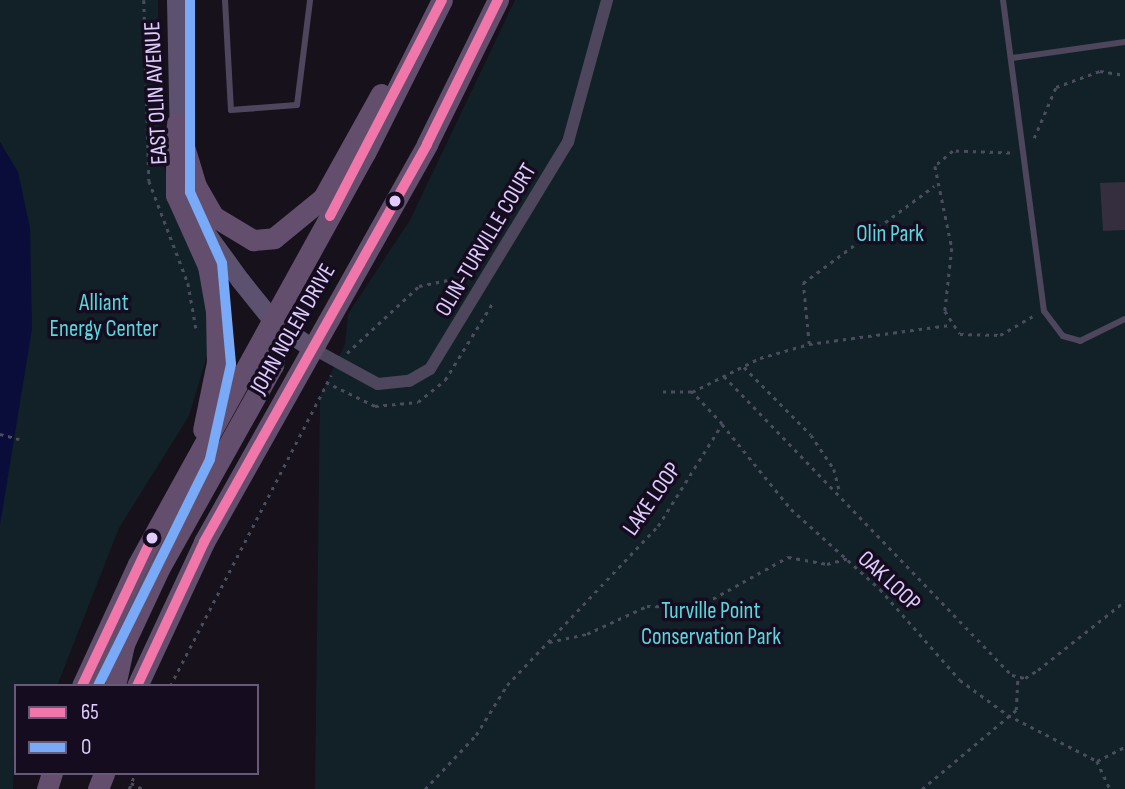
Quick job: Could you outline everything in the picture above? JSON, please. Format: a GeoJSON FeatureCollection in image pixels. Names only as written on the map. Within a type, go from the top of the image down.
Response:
{"type":"FeatureCollection","features":[{"type":"Feature","properties":{"kind":"main road","name":"JOHN NOLEN DRIVE"},"geometry":{"type":"LineString","coordinates":[[83,684],[197,454],[273,321],[442,0]]}},
{"type":"Feature","properties":{"kind":"main road","name":"JOHN NOLEN DRIVE"},"geometry":{"type":"LineString","coordinates":[[138,684],[165,618],[310,347],[427,144],[498,0]]}},
{"type":"Feature","properties":{"kind":"main road"},"geometry":{"type":"LineString","coordinates":[[177,123],[196,186],[213,216],[253,240],[274,238],[323,198],[389,78],[423,39]]}},
{"type":"Feature","properties":{"kind":"main road"},"geometry":{"type":"LineString","coordinates":[[177,123],[176,195],[208,266],[216,311],[217,362],[197,454]]}},
{"type":"Feature","properties":{"kind":"main road"},"geometry":{"type":"LineString","coordinates":[[115,684],[124,645],[159,569],[273,365],[278,334],[273,321]]}},
{"type":"Feature","properties":{"kind":"street","name":"EAST OLIN AVENUE"},"geometry":{"type":"LineString","coordinates":[[176,0],[177,123],[186,184],[203,229],[273,321],[310,347]]}},
{"type":"Feature","properties":{"kind":"street","name":"OLIN-TURVILLE COURT"},"geometry":{"type":"LineString","coordinates":[[310,347],[378,384],[419,376],[439,357],[568,142],[607,0]]}},
{"type":"Feature","properties":{"kind":"lane"},"geometry":{"type":"LineString","coordinates":[[226,0],[231,110],[297,105],[310,0]]}},
{"type":"Feature","properties":{"kind":"lane"},"geometry":{"type":"LineString","coordinates":[[1003,0],[1044,311],[1063,336],[1080,341],[1125,319]]}},
{"type":"Feature","properties":{"kind":"lane"},"geometry":{"type":"LineString","coordinates":[[1012,58],[1125,42]]}},
{"type":"Feature","properties":{"kind":"path"},"geometry":{"type":"LineString","coordinates":[[950,325],[953,248],[934,187],[935,166],[953,151],[1010,153],[1035,137],[1056,87],[1100,71],[1125,75]]}},
{"type":"Feature","properties":{"kind":"path"},"geometry":{"type":"LineString","coordinates":[[809,344],[803,283],[934,187]]}},
{"type":"Feature","properties":{"kind":"path"},"geometry":{"type":"LineString","coordinates":[[171,684],[280,463],[337,364],[419,286],[454,274],[486,279]]}},
{"type":"Feature","properties":{"kind":"path"},"geometry":{"type":"LineString","coordinates":[[661,392],[692,391],[743,366],[809,344],[950,325],[960,334],[1000,335],[1044,311]]}},
{"type":"Feature","properties":{"kind":"path"},"geometry":{"type":"LineString","coordinates":[[743,366],[811,435],[834,469],[839,492]]}},
{"type":"Feature","properties":{"kind":"path"},"geometry":{"type":"LineString","coordinates":[[724,376],[839,492],[971,639],[1018,677],[1020,701],[1008,715],[922,789]]}},
{"type":"Feature","properties":{"kind":"path"},"geometry":{"type":"LineString","coordinates":[[692,391],[791,509],[849,558]]}},
{"type":"Feature","properties":{"kind":"path","name":"LAKE LOOP"},"geometry":{"type":"LineString","coordinates":[[548,642],[657,526],[723,425]]}},
{"type":"Feature","properties":{"kind":"path"},"geometry":{"type":"LineString","coordinates":[[0,434],[19,439]]}},
{"type":"Feature","properties":{"kind":"path","name":"OAK LOOP"},"geometry":{"type":"LineString","coordinates":[[548,642],[587,634],[647,606],[698,607],[788,557],[827,564],[849,558],[960,681],[1008,715],[1097,761]]}},
{"type":"Feature","properties":{"kind":"path"},"geometry":{"type":"LineString","coordinates":[[1018,677],[1038,670],[1125,601]]}},
{"type":"Feature","properties":{"kind":"path"},"geometry":{"type":"LineString","coordinates":[[425,789],[548,642]]}},
{"type":"Feature","properties":{"kind":"path"},"geometry":{"type":"LineString","coordinates":[[1110,789],[1097,761],[1125,747]]}},
{"type":"Feature","properties":{"kind":"path"},"geometry":{"type":"LineString","coordinates":[[129,789],[134,775]]}},
{"type":"Feature","properties":{"kind":"path"},"geometry":{"type":"LineString","coordinates":[[131,783],[143,789]]}},
{"type":"Feature","properties":{"kind":"green space","name":"Alliant Energy Center"},"geometry":{"type":"Polygon","coordinates":[[[0,0],[158,0],[160,156],[205,284],[208,352],[189,416],[119,528],[58,684],[14,684],[13,789],[0,789],[0,0]]]}},
{"type":"Feature","properties":{"kind":"green space","name":"Olin Park"},"geometry":{"type":"Polygon","coordinates":[[[515,0],[1125,0],[1125,789],[315,789],[320,396],[345,344],[348,314],[410,220],[515,0]]]}},
{"type":"Feature","properties":{"kind":"shaded area"},"geometry":{"type":"Polygon","coordinates":[[[0,142],[18,172],[30,228],[32,329],[0,525],[0,142]]]}},
{"type":"Feature","properties":{"kind":"building"},"geometry":{"type":"Polygon","coordinates":[[[1125,182],[1125,230],[1103,231],[1100,183],[1125,182]]]}},
{"type":"Feature","properties":{"kind":"transit line","name":"O"},"geometry":{"type":"LineString","coordinates":[[99,684],[210,459],[231,364],[222,263],[190,192],[190,0]]}},
{"type":"Feature","properties":{"kind":"transit line","name":"65"},"geometry":{"type":"LineString","coordinates":[[330,216],[442,0]]}},
{"type":"Feature","properties":{"kind":"transit line","name":"65"},"geometry":{"type":"LineString","coordinates":[[138,684],[204,542],[427,144],[498,0]]}},
{"type":"Feature","properties":{"kind":"transit line","name":"65"},"geometry":{"type":"LineString","coordinates":[[83,684],[152,538]]}},
{"type":"Feature","properties":{"kind":"park label","name":"Turville Point Conservation Park"},"geometry":{"type":"Point","coordinates":[711,624]}}]}
